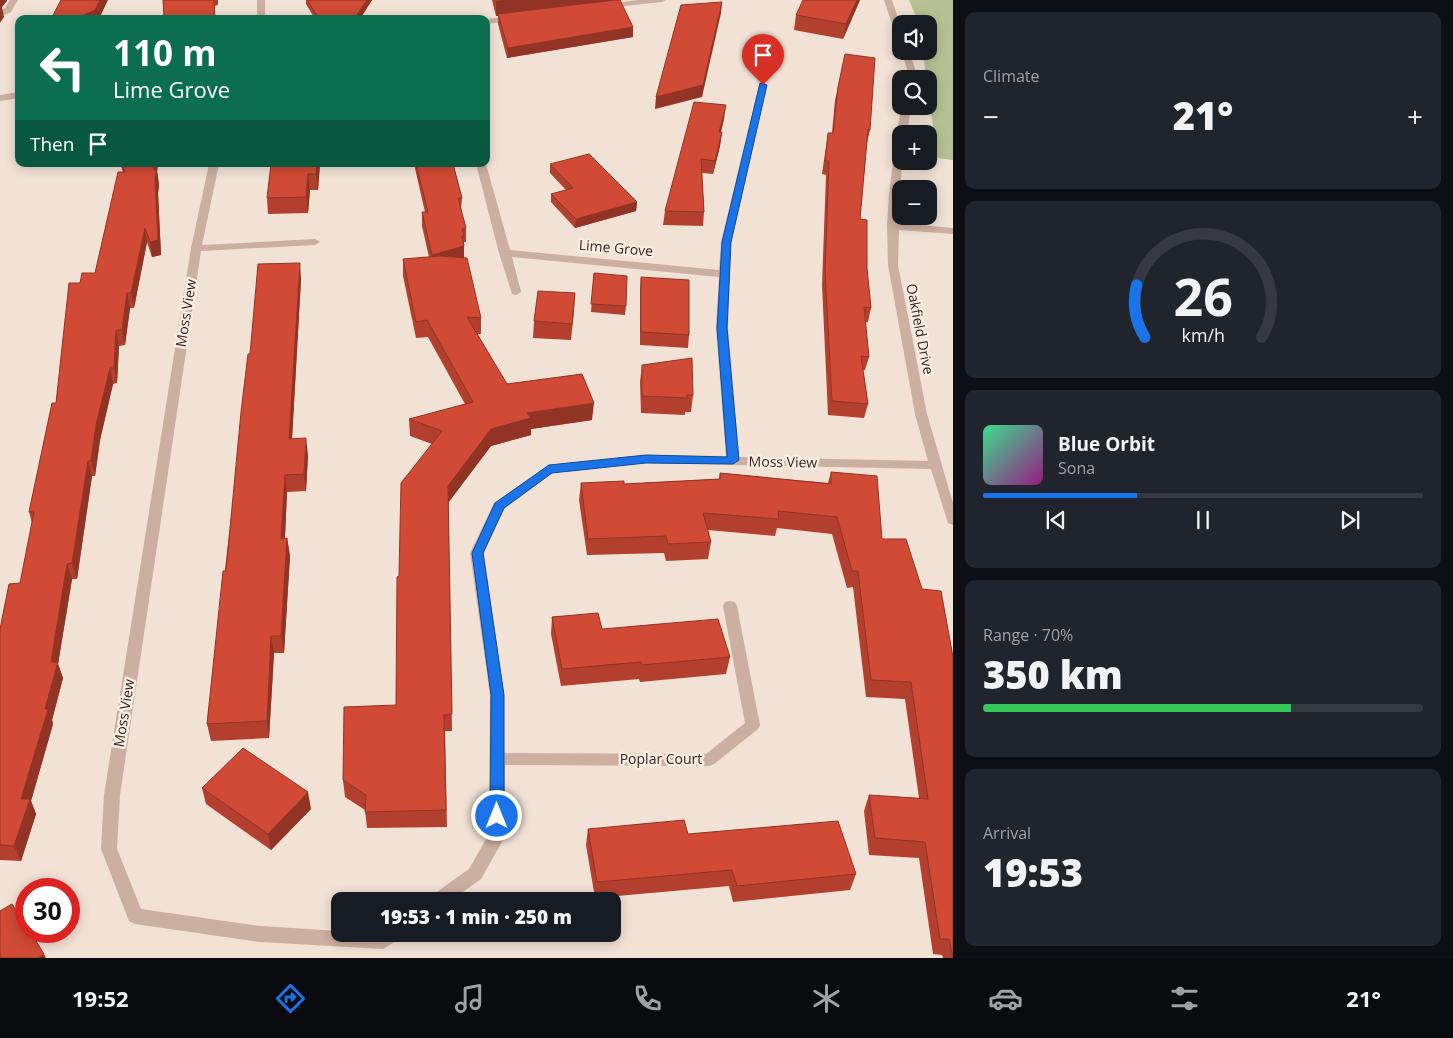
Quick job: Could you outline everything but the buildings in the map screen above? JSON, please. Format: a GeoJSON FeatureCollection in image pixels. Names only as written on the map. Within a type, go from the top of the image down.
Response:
{"type":"FeatureCollection","features":[{"type":"Feature","properties":{"kind":"street"},"geometry":{"type":"LineString","coordinates":[[0,15],[8,10],[14,0]]}},
{"type":"Feature","properties":{"kind":"street"},"geometry":{"type":"LineString","coordinates":[[261,0],[261,15]]}},
{"type":"Feature","properties":{"kind":"street"},"geometry":{"type":"LineString","coordinates":[[598,7],[656,0]]}},
{"type":"Feature","properties":{"kind":"street"},"geometry":{"type":"LineString","coordinates":[[888,0],[893,15]]}},
{"type":"Feature","properties":{"kind":"street"},"geometry":{"type":"LineString","coordinates":[[490,21],[524,17]]}},
{"type":"Feature","properties":{"kind":"street"},"geometry":{"type":"LineString","coordinates":[[733,460],[722,328],[726,242],[763,85]]}},
{"type":"Feature","properties":{"kind":"street"},"geometry":{"type":"LineString","coordinates":[[0,98],[15,96]]}},
{"type":"Feature","properties":{"kind":"street","name":"Moss View"},"geometry":{"type":"LineString","coordinates":[[213,167],[196,248],[112,795],[109,849],[135,916],[260,934],[331,938]]}},
{"type":"Feature","properties":{"kind":"street"},"geometry":{"type":"LineString","coordinates":[[482,167],[516,292]]}},
{"type":"Feature","properties":{"kind":"street","name":"Oakfield Drive"},"geometry":{"type":"LineString","coordinates":[[897,170],[892,226],[893,265],[921,414],[953,520]]}},
{"type":"Feature","properties":{"kind":"street"},"geometry":{"type":"LineString","coordinates":[[892,226],[953,231]]}},
{"type":"Feature","properties":{"kind":"street"},"geometry":{"type":"LineString","coordinates":[[196,248],[315,242]]}},
{"type":"Feature","properties":{"kind":"street","name":"Lime Grove"},"geometry":{"type":"LineString","coordinates":[[504,253],[725,274]]}},
{"type":"Feature","properties":{"kind":"street","name":"Moss View"},"geometry":{"type":"LineString","coordinates":[[450,892],[475,874],[497,835],[497,695],[478,553],[499,506],[549,469],[646,459],[935,465]]}},
{"type":"Feature","properties":{"kind":"street","name":"Poplar Court"},"geometry":{"type":"LineString","coordinates":[[497,759],[709,760],[753,725],[730,606]]}},
{"type":"Feature","properties":{"kind":"green space"},"geometry":{"type":"Polygon","coordinates":[[[909,0],[953,0],[953,160],[937,158],[937,125],[933,125],[931,115],[937,115],[937,70],[925,70],[924,60],[937,60],[937,15],[915,15],[909,0]]]}},
{"type":"Feature","properties":{"kind":"route"},"geometry":{"type":"LineString","coordinates":[[497,816],[497,695],[478,553],[499,506],[549,469],[646,459],[733,460],[722,328],[726,242],[763,85]]}}]}
